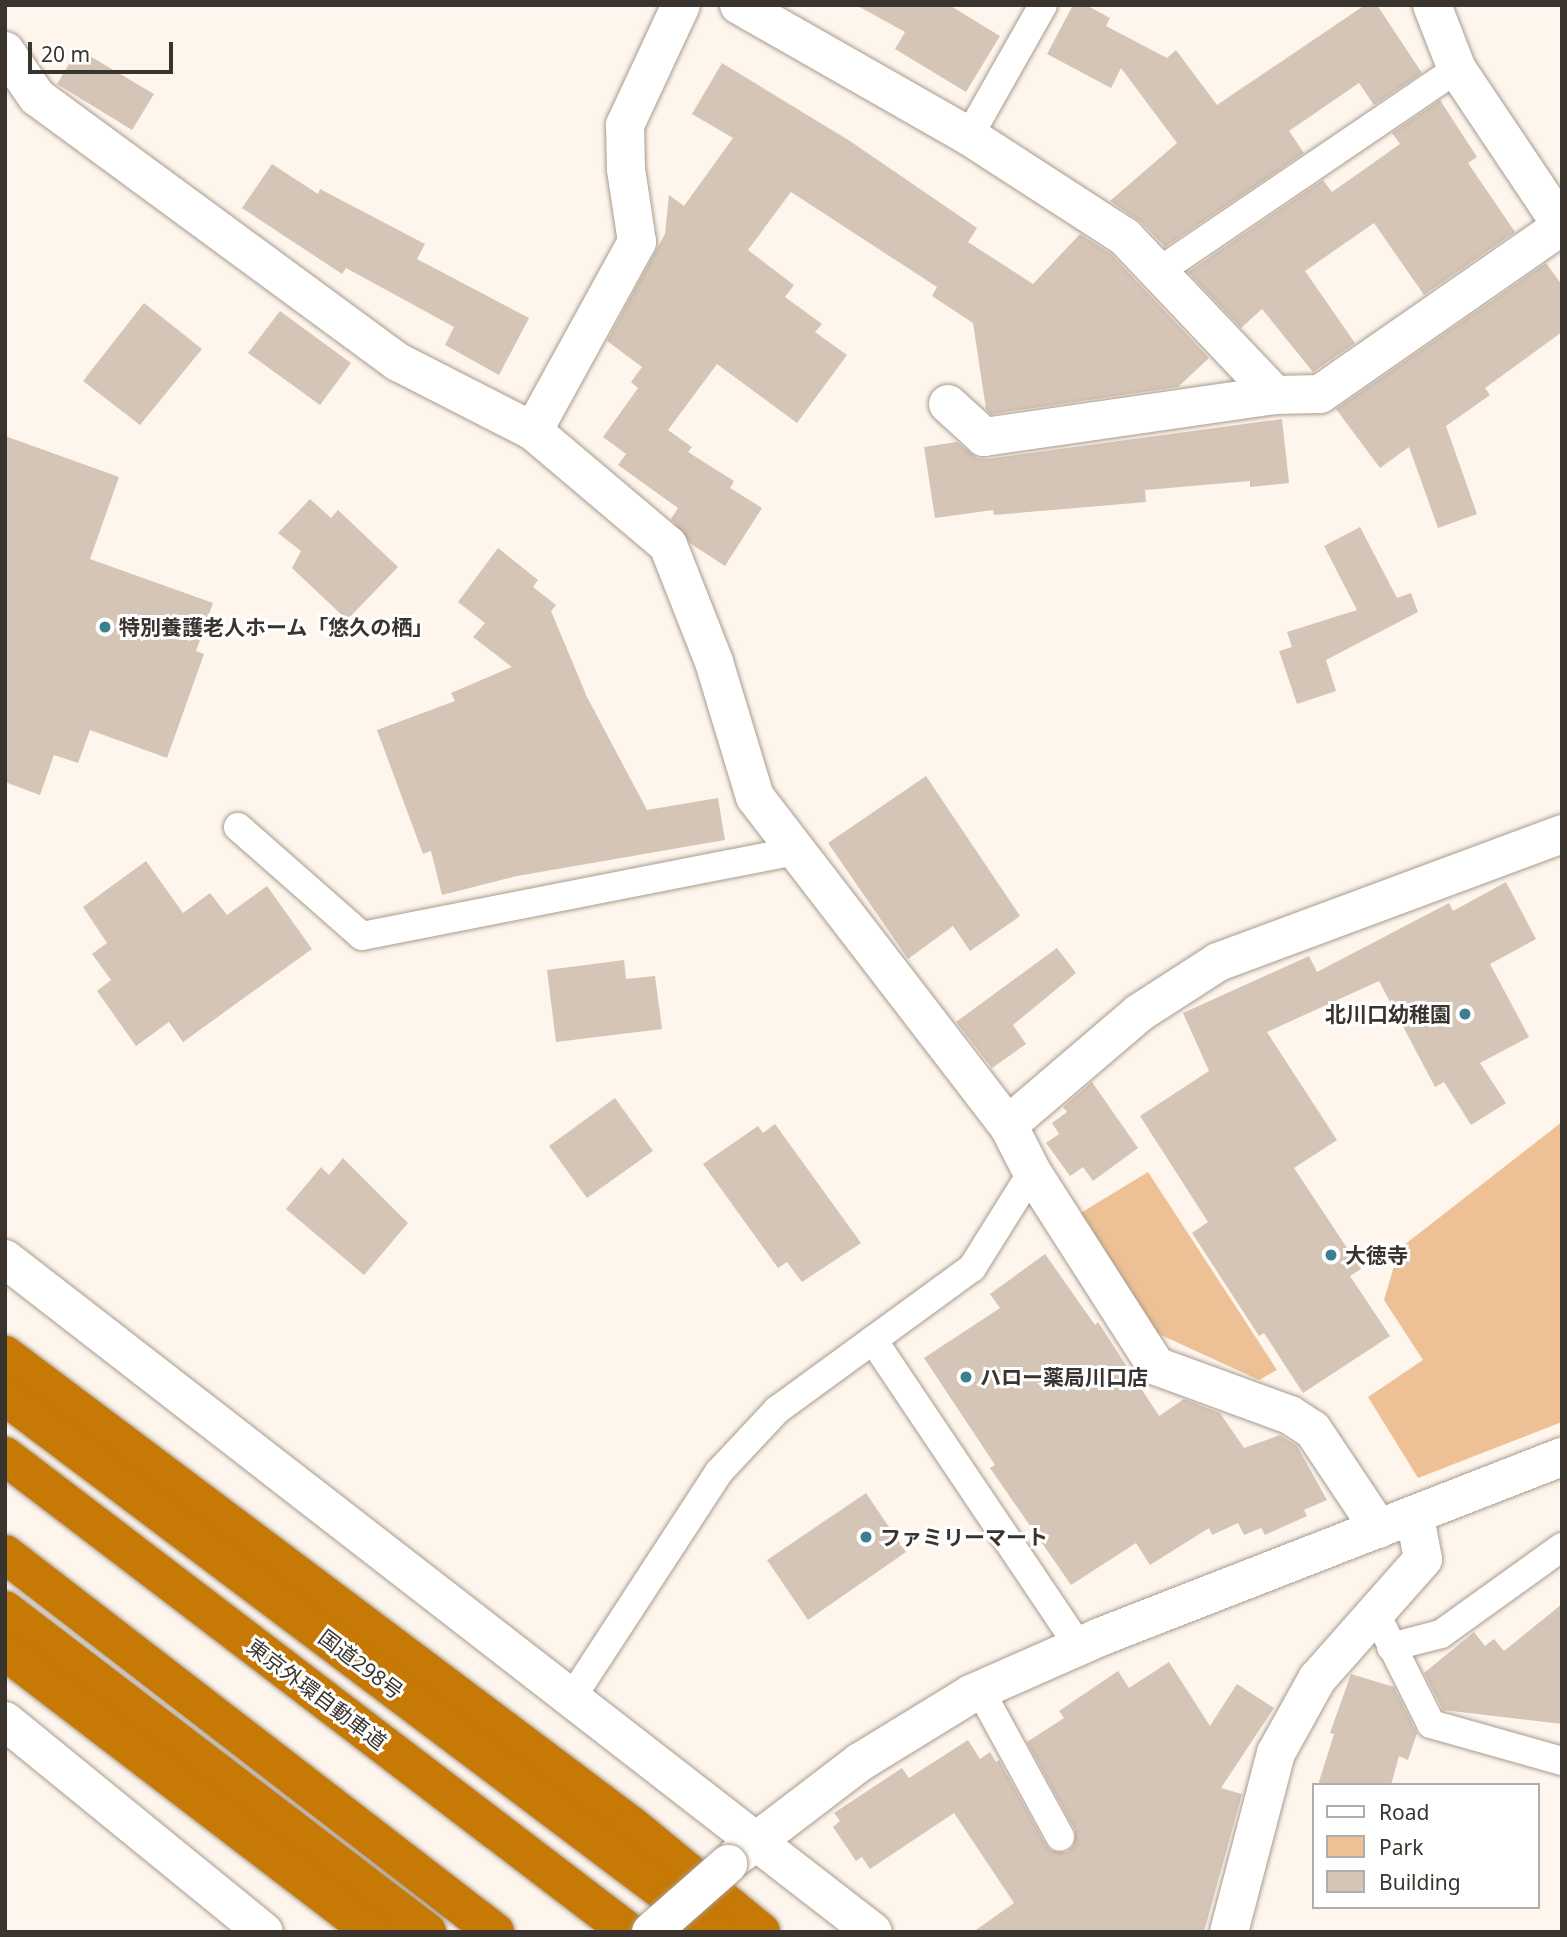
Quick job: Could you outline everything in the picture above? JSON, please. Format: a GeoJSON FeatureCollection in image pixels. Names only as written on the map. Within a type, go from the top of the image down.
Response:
{"type":"FeatureCollection","features":[{"type":"Feature","properties":{"kind":"highway"},"geometry":{"type":"LineString","coordinates":[[5,1354],[632,1826],[761,1932]]}},
{"type":"Feature","properties":{"kind":"highway","name":"国道298号"},"geometry":{"type":"LineString","coordinates":[[5,1396],[717,1932]]}},
{"type":"Feature","properties":{"kind":"highway","name":"東京外環自動車道"},"geometry":{"type":"LineString","coordinates":[[5,1456],[629,1932]]}},
{"type":"Feature","properties":{"kind":"highway"},"geometry":{"type":"LineString","coordinates":[[5,1554],[495,1932]]}},
{"type":"Feature","properties":{"kind":"highway"},"geometry":{"type":"LineString","coordinates":[[5,1610],[427,1932]]}},
{"type":"Feature","properties":{"kind":"highway"},"geometry":{"type":"LineString","coordinates":[[5,1651],[373,1932]]}},
{"type":"Feature","properties":{"kind":"street"},"geometry":{"type":"LineString","coordinates":[[533,431],[636,242],[626,169],[625,125],[681,5]]}},
{"type":"Feature","properties":{"kind":"street"},"geometry":{"type":"LineString","coordinates":[[739,5],[969,136],[1125,237],[1275,395]]}},
{"type":"Feature","properties":{"kind":"street"},"geometry":{"type":"LineString","coordinates":[[948,404],[984,437],[1275,395],[1320,394],[1562,226],[1457,69],[1432,5]]}},
{"type":"Feature","properties":{"kind":"street"},"geometry":{"type":"LineString","coordinates":[[5,51],[37,97],[398,362],[533,431],[668,545],[714,662],[755,797],[1008,1125],[1032,1172],[1156,1366],[1290,1415],[1313,1430],[1379,1529]]}},
{"type":"Feature","properties":{"kind":"street"},"geometry":{"type":"LineString","coordinates":[[1008,1125],[1139,1013],[1219,962],[1562,834]]}},
{"type":"Feature","properties":{"kind":"street"},"geometry":{"type":"LineString","coordinates":[[5,1259],[873,1932]]}},
{"type":"Feature","properties":{"kind":"street"},"geometry":{"type":"LineString","coordinates":[[651,1932],[756,1839],[860,1762],[980,1690],[1079,1646],[1415,1517],[1562,1457]]}},
{"type":"Feature","properties":{"kind":"street"},"geometry":{"type":"LineString","coordinates":[[1229,1932],[1276,1753],[1317,1679],[1384,1632],[1423,1559],[1415,1517]]}},
{"type":"Feature","properties":{"kind":"street"},"geometry":{"type":"LineString","coordinates":[[5,1721],[264,1932]]}},
{"type":"Feature","properties":{"kind":"lane"},"geometry":{"type":"LineString","coordinates":[[969,136],[1043,5]]}},
{"type":"Feature","properties":{"kind":"lane"},"geometry":{"type":"LineString","coordinates":[[1158,272],[1457,69]]}},
{"type":"Feature","properties":{"kind":"lane"},"geometry":{"type":"LineString","coordinates":[[238,828],[362,936],[797,851]]}},
{"type":"Feature","properties":{"kind":"lane"},"geometry":{"type":"LineString","coordinates":[[571,1699],[719,1472],[776,1410],[972,1268],[1032,1172]]}},
{"type":"Feature","properties":{"kind":"lane"},"geometry":{"type":"LineString","coordinates":[[873,1340],[1079,1646]]}},
{"type":"Feature","properties":{"kind":"lane"},"geometry":{"type":"LineString","coordinates":[[1562,1547],[1441,1634],[1384,1632],[1431,1724],[1562,1761]]}},
{"type":"Feature","properties":{"kind":"lane"},"geometry":{"type":"LineString","coordinates":[[980,1690],[1060,1837]]}},
{"type":"Feature","properties":{"kind":"green space"},"geometry":{"type":"Polygon","coordinates":[[[1562,1122],[1562,1422],[1418,1478],[1368,1397],[1423,1360],[1384,1300],[1399,1249],[1562,1122]]]}},
{"type":"Feature","properties":{"kind":"green space"},"geometry":{"type":"Polygon","coordinates":[[[1148,1172],[1277,1370],[1259,1380],[1150,1330],[1079,1214],[1148,1172]]]}},
{"type":"Feature","properties":{"kind":"building"},"geometry":{"type":"Polygon","coordinates":[[[856,5],[949,5],[1000,36],[966,92],[895,49],[905,32],[856,5]]]}},
{"type":"Feature","properties":{"kind":"building"},"geometry":{"type":"Polygon","coordinates":[[[1073,5],[1086,5],[1110,18],[1106,26],[1167,58],[1176,50],[1217,105],[1365,5],[1377,5],[1422,73],[1374,105],[1359,83],[1289,131],[1304,153],[1165,247],[1141,222],[1110,201],[1177,143],[1121,68],[1111,88],[1047,54],[1073,5]]]}},
{"type":"Feature","properties":{"kind":"building"},"geometry":{"type":"Polygon","coordinates":[[[78,49],[154,94],[132,130],[57,84],[78,49]]]}},
{"type":"Feature","properties":{"kind":"building"},"geometry":{"type":"Polygon","coordinates":[[[722,63],[850,141],[977,228],[968,242],[1033,284],[1080,234],[1111,254],[1209,358],[1178,387],[991,414],[986,409],[973,323],[932,296],[937,287],[791,192],[748,250],[794,285],[785,297],[822,324],[815,332],[847,355],[797,423],[717,364],[668,430],[692,447],[688,452],[734,481],[730,488],[762,508],[725,566],[691,544],[671,519],[678,508],[618,465],[626,454],[603,437],[638,388],[631,382],[642,367],[607,341],[665,234],[669,195],[684,206],[733,138],[692,114],[722,63]]]}},
{"type":"Feature","properties":{"kind":"building"},"geometry":{"type":"Polygon","coordinates":[[[1440,100],[1477,157],[1468,163],[1515,232],[1424,295],[1374,223],[1305,271],[1355,343],[1313,372],[1262,309],[1241,328],[1188,272],[1323,180],[1332,192],[1400,144],[1392,133],[1440,100]]]}},
{"type":"Feature","properties":{"kind":"building"},"geometry":{"type":"Polygon","coordinates":[[[272,164],[318,194],[320,189],[425,244],[417,259],[529,318],[499,375],[445,345],[454,327],[346,268],[342,274],[242,208],[272,164]]]}},
{"type":"Feature","properties":{"kind":"building"},"geometry":{"type":"Polygon","coordinates":[[[1546,263],[1562,285],[1562,332],[1485,388],[1490,395],[1446,426],[1477,514],[1438,528],[1409,447],[1380,468],[1336,409],[1546,263]]]}},
{"type":"Feature","properties":{"kind":"building"},"geometry":{"type":"Polygon","coordinates":[[[144,303],[202,349],[140,425],[83,381],[144,303]]]}},
{"type":"Feature","properties":{"kind":"building"},"geometry":{"type":"Polygon","coordinates":[[[280,311],[351,363],[320,405],[248,353],[280,311]]]}},
{"type":"Feature","properties":{"kind":"building"},"geometry":{"type":"Polygon","coordinates":[[[1282,419],[1289,483],[1250,487],[1250,481],[1145,490],[1146,502],[994,515],[993,510],[935,518],[924,447],[957,442],[977,458],[987,459],[1282,419]]]}},
{"type":"Feature","properties":{"kind":"building","name":"特別養護老人ホーム「悠久の栖」"},"geometry":{"type":"Polygon","coordinates":[[[5,436],[119,477],[90,559],[213,603],[196,651],[204,654],[167,758],[90,730],[78,763],[54,755],[40,795],[5,782],[5,436]]]}},
{"type":"Feature","properties":{"kind":"building"},"geometry":{"type":"Polygon","coordinates":[[[310,499],[331,518],[338,510],[398,567],[347,620],[292,568],[301,551],[278,533],[310,499]]]}},
{"type":"Feature","properties":{"kind":"building"},"geometry":{"type":"Polygon","coordinates":[[[1360,527],[1397,598],[1411,593],[1418,612],[1326,660],[1336,691],[1297,704],[1279,651],[1292,647],[1287,632],[1357,610],[1324,546],[1360,527]]]}},
{"type":"Feature","properties":{"kind":"building"},"geometry":{"type":"Polygon","coordinates":[[[498,548],[538,580],[533,587],[556,605],[551,611],[587,697],[647,810],[718,798],[725,840],[517,876],[442,895],[431,851],[423,854],[377,730],[455,701],[451,693],[512,667],[473,637],[485,623],[458,602],[498,548]]]}},
{"type":"Feature","properties":{"kind":"building"},"geometry":{"type":"Polygon","coordinates":[[[926,776],[1020,916],[970,951],[953,926],[908,959],[828,843],[926,776]]]}},
{"type":"Feature","properties":{"kind":"building"},"geometry":{"type":"Polygon","coordinates":[[[146,861],[183,913],[210,893],[227,915],[267,886],[312,949],[183,1042],[169,1022],[136,1046],[97,991],[111,980],[92,954],[107,943],[83,907],[146,861]]]}},
{"type":"Feature","properties":{"kind":"building"},"geometry":{"type":"Polygon","coordinates":[[[1506,882],[1536,939],[1490,964],[1529,1037],[1480,1063],[1506,1103],[1471,1125],[1444,1082],[1435,1087],[1379,981],[1267,1032],[1337,1140],[1294,1168],[1361,1269],[1350,1276],[1390,1336],[1303,1393],[1264,1333],[1259,1336],[1192,1233],[1208,1222],[1140,1116],[1209,1071],[1183,1013],[1309,956],[1317,972],[1449,903],[1453,911],[1506,882]]]}},
{"type":"Feature","properties":{"kind":"building"},"geometry":{"type":"Polygon","coordinates":[[[1057,948],[1076,973],[1013,1025],[1026,1044],[992,1068],[956,1022],[1057,948]]]}},
{"type":"Feature","properties":{"kind":"building"},"geometry":{"type":"Polygon","coordinates":[[[624,960],[626,979],[655,976],[662,1029],[556,1042],[547,970],[624,960]]]}},
{"type":"Feature","properties":{"kind":"building"},"geometry":{"type":"Polygon","coordinates":[[[1092,1082],[1138,1148],[1093,1181],[1083,1167],[1070,1176],[1046,1143],[1059,1134],[1052,1123],[1067,1112],[1063,1107],[1092,1082]]]}},
{"type":"Feature","properties":{"kind":"building"},"geometry":{"type":"Polygon","coordinates":[[[615,1098],[653,1151],[587,1198],[549,1146],[615,1098]]]}},
{"type":"Feature","properties":{"kind":"building"},"geometry":{"type":"Polygon","coordinates":[[[775,1124],[861,1243],[802,1282],[787,1262],[778,1268],[703,1164],[758,1126],[763,1133],[775,1124]]]}},
{"type":"Feature","properties":{"kind":"building"},"geometry":{"type":"Polygon","coordinates":[[[343,1158],[408,1223],[364,1275],[286,1209],[321,1167],[329,1175],[343,1158]]]}},
{"type":"Feature","properties":{"kind":"building"},"geometry":{"type":"Polygon","coordinates":[[[1045,1254],[1095,1325],[1098,1322],[1159,1416],[1184,1399],[1220,1413],[1244,1448],[1280,1435],[1297,1446],[1327,1500],[1304,1510],[1307,1516],[1265,1535],[1261,1528],[1244,1535],[1238,1523],[1212,1535],[1209,1528],[1150,1565],[1136,1543],[1071,1585],[990,1468],[995,1465],[924,1358],[1000,1308],[990,1294],[1045,1254]]]}},
{"type":"Feature","properties":{"kind":"building"},"geometry":{"type":"Polygon","coordinates":[[[866,1493],[906,1552],[808,1620],[767,1560],[866,1493]]]}},
{"type":"Feature","properties":{"kind":"building"},"geometry":{"type":"Polygon","coordinates":[[[1562,1604],[1562,1724],[1443,1710],[1424,1673],[1474,1632],[1485,1646],[1494,1639],[1504,1651],[1562,1604]]]}},
{"type":"Feature","properties":{"kind":"building"},"geometry":{"type":"Polygon","coordinates":[[[1169,1662],[1210,1726],[1237,1684],[1274,1708],[1221,1788],[1242,1794],[1204,1932],[973,1932],[1014,1903],[954,1813],[870,1869],[862,1857],[856,1861],[833,1827],[840,1821],[834,1813],[902,1768],[909,1778],[968,1740],[980,1759],[990,1752],[996,1762],[999,1760],[1046,1845],[1052,1851],[1067,1852],[1074,1845],[1075,1830],[1027,1742],[1064,1718],[1059,1711],[1118,1671],[1129,1688],[1169,1662]]]}},
{"type":"Feature","properties":{"kind":"building"},"geometry":{"type":"Polygon","coordinates":[[[1351,1674],[1394,1687],[1417,1733],[1408,1760],[1399,1756],[1392,1783],[1319,1783],[1334,1734],[1330,1733],[1351,1674]]]}},
{"type":"Feature","properties":{"kind":"place","name":"特別養護老人ホーム「悠久の栖」"},"geometry":{"type":"Point","coordinates":[105,627]}},
{"type":"Feature","properties":{"kind":"place","name":"北川口幼稚園"},"geometry":{"type":"Point","coordinates":[1465,1014]}},
{"type":"Feature","properties":{"kind":"place","name":"大徳寺"},"geometry":{"type":"Point","coordinates":[1331,1255]}},
{"type":"Feature","properties":{"kind":"place","name":"ハロー薬局川口店"},"geometry":{"type":"Point","coordinates":[966,1377]}},
{"type":"Feature","properties":{"kind":"place","name":"ファミリーマート"},"geometry":{"type":"Point","coordinates":[866,1537]}}]}
